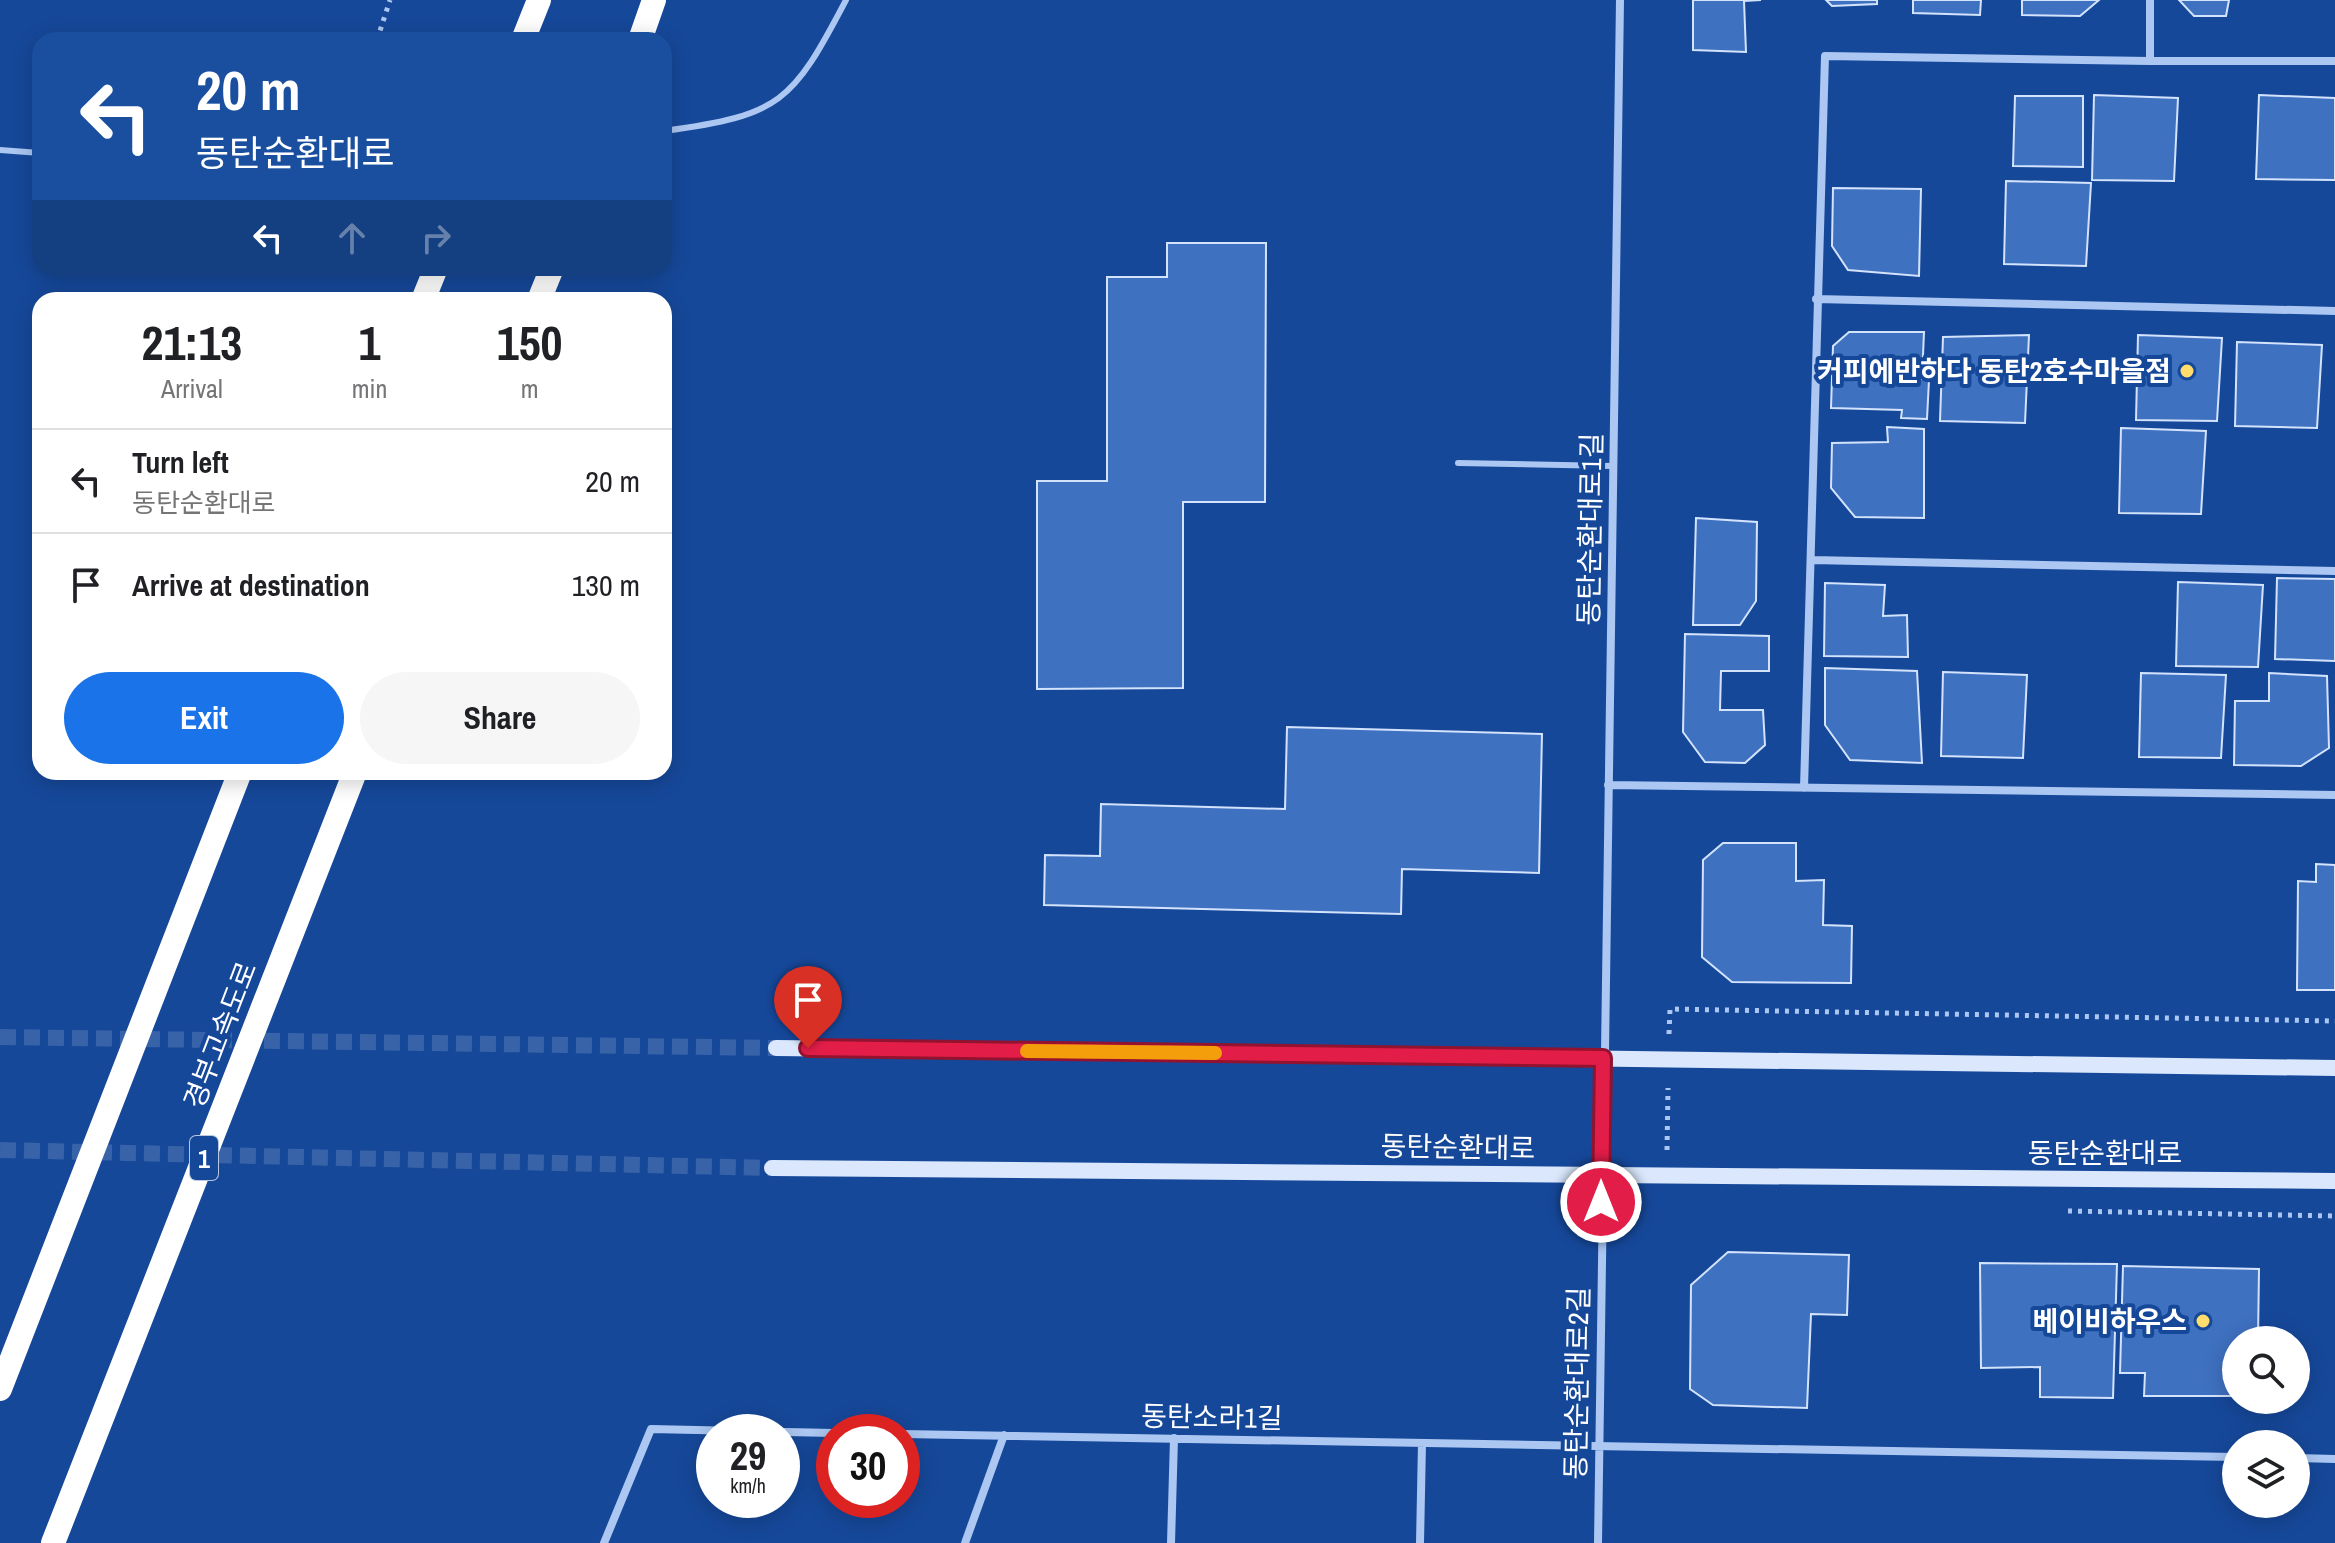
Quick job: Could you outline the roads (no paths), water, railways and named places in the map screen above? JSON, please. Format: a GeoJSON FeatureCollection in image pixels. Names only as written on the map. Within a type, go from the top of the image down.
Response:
{"type":"FeatureCollection","features":[{"type":"Feature","properties":{"kind":"highway"},"geometry":{"type":"LineString","coordinates":[[526,32],[539,0]]}},
{"type":"Feature","properties":{"kind":"highway"},"geometry":{"type":"LineString","coordinates":[[643,32],[654,0]]}},
{"type":"Feature","properties":{"kind":"highway"},"geometry":{"type":"LineString","coordinates":[[0,1389],[237,780]]}},
{"type":"Feature","properties":{"kind":"highway","name":"경부고속도로"},"geometry":{"type":"LineString","coordinates":[[53,1543],[352,780]]}},
{"type":"Feature","properties":{"kind":"main road"},"geometry":{"type":"LineString","coordinates":[[776,1048],[2335,1068]]}},
{"type":"Feature","properties":{"kind":"main road","name":"동탄순환대로"},"geometry":{"type":"LineString","coordinates":[[772,1168],[2335,1181]]}},
{"type":"Feature","properties":{"kind":"street","name":"동탄순환대로1길"},"geometry":{"type":"LineString","coordinates":[[1603,1058],[1620,0]]}},
{"type":"Feature","properties":{"kind":"street"},"geometry":{"type":"LineString","coordinates":[[2150,0],[2150,61]]}},
{"type":"Feature","properties":{"kind":"street"},"geometry":{"type":"LineString","coordinates":[[1804,788],[1825,56],[2335,61]]}},
{"type":"Feature","properties":{"kind":"street"},"geometry":{"type":"LineString","coordinates":[[1816,299],[2335,311]]}},
{"type":"Feature","properties":{"kind":"street"},"geometry":{"type":"LineString","coordinates":[[1812,560],[2335,571]]}},
{"type":"Feature","properties":{"kind":"street"},"geometry":{"type":"LineString","coordinates":[[1608,785],[2335,795]]}},
{"type":"Feature","properties":{"kind":"street","name":"동탄순환대로2길"},"geometry":{"type":"LineString","coordinates":[[1598,1543],[1603,1058]]}},
{"type":"Feature","properties":{"kind":"street"},"geometry":{"type":"LineString","coordinates":[[604,1543],[651,1429],[816,1433]]}},
{"type":"Feature","properties":{"kind":"street","name":"동탄소라1길"},"geometry":{"type":"LineString","coordinates":[[920,1434],[2222,1457]]}},
{"type":"Feature","properties":{"kind":"street"},"geometry":{"type":"LineString","coordinates":[[965,1543],[1004,1435]]}},
{"type":"Feature","properties":{"kind":"street"},"geometry":{"type":"LineString","coordinates":[[1171,1543],[1174,1438]]}},
{"type":"Feature","properties":{"kind":"street"},"geometry":{"type":"LineString","coordinates":[[1420,1543],[1422,1443]]}},
{"type":"Feature","properties":{"kind":"street"},"geometry":{"type":"LineString","coordinates":[[2310,1458],[2335,1459]]}},
{"type":"Feature","properties":{"kind":"lane"},"geometry":{"type":"LineString","coordinates":[[672,130],[727,122],[770,107],[809,69],[846,0]]}},
{"type":"Feature","properties":{"kind":"lane"},"geometry":{"type":"LineString","coordinates":[[0,150],[32,152]]}},
{"type":"Feature","properties":{"kind":"lane"},"geometry":{"type":"LineString","coordinates":[[1458,463],[1613,466]]}},
{"type":"Feature","properties":{"kind":"tunnel"},"geometry":{"type":"LineString","coordinates":[[0,1037],[776,1048]]}},
{"type":"Feature","properties":{"kind":"tunnel"},"geometry":{"type":"LineString","coordinates":[[0,1150],[772,1168]]}},
{"type":"Feature","properties":{"kind":"place","name":"커피에반하다 동탄2호수마을점"},"geometry":{"type":"Point","coordinates":[2187,371]}},
{"type":"Feature","properties":{"kind":"place","name":"베이비하우스"},"geometry":{"type":"Point","coordinates":[2203,1321]}}]}
